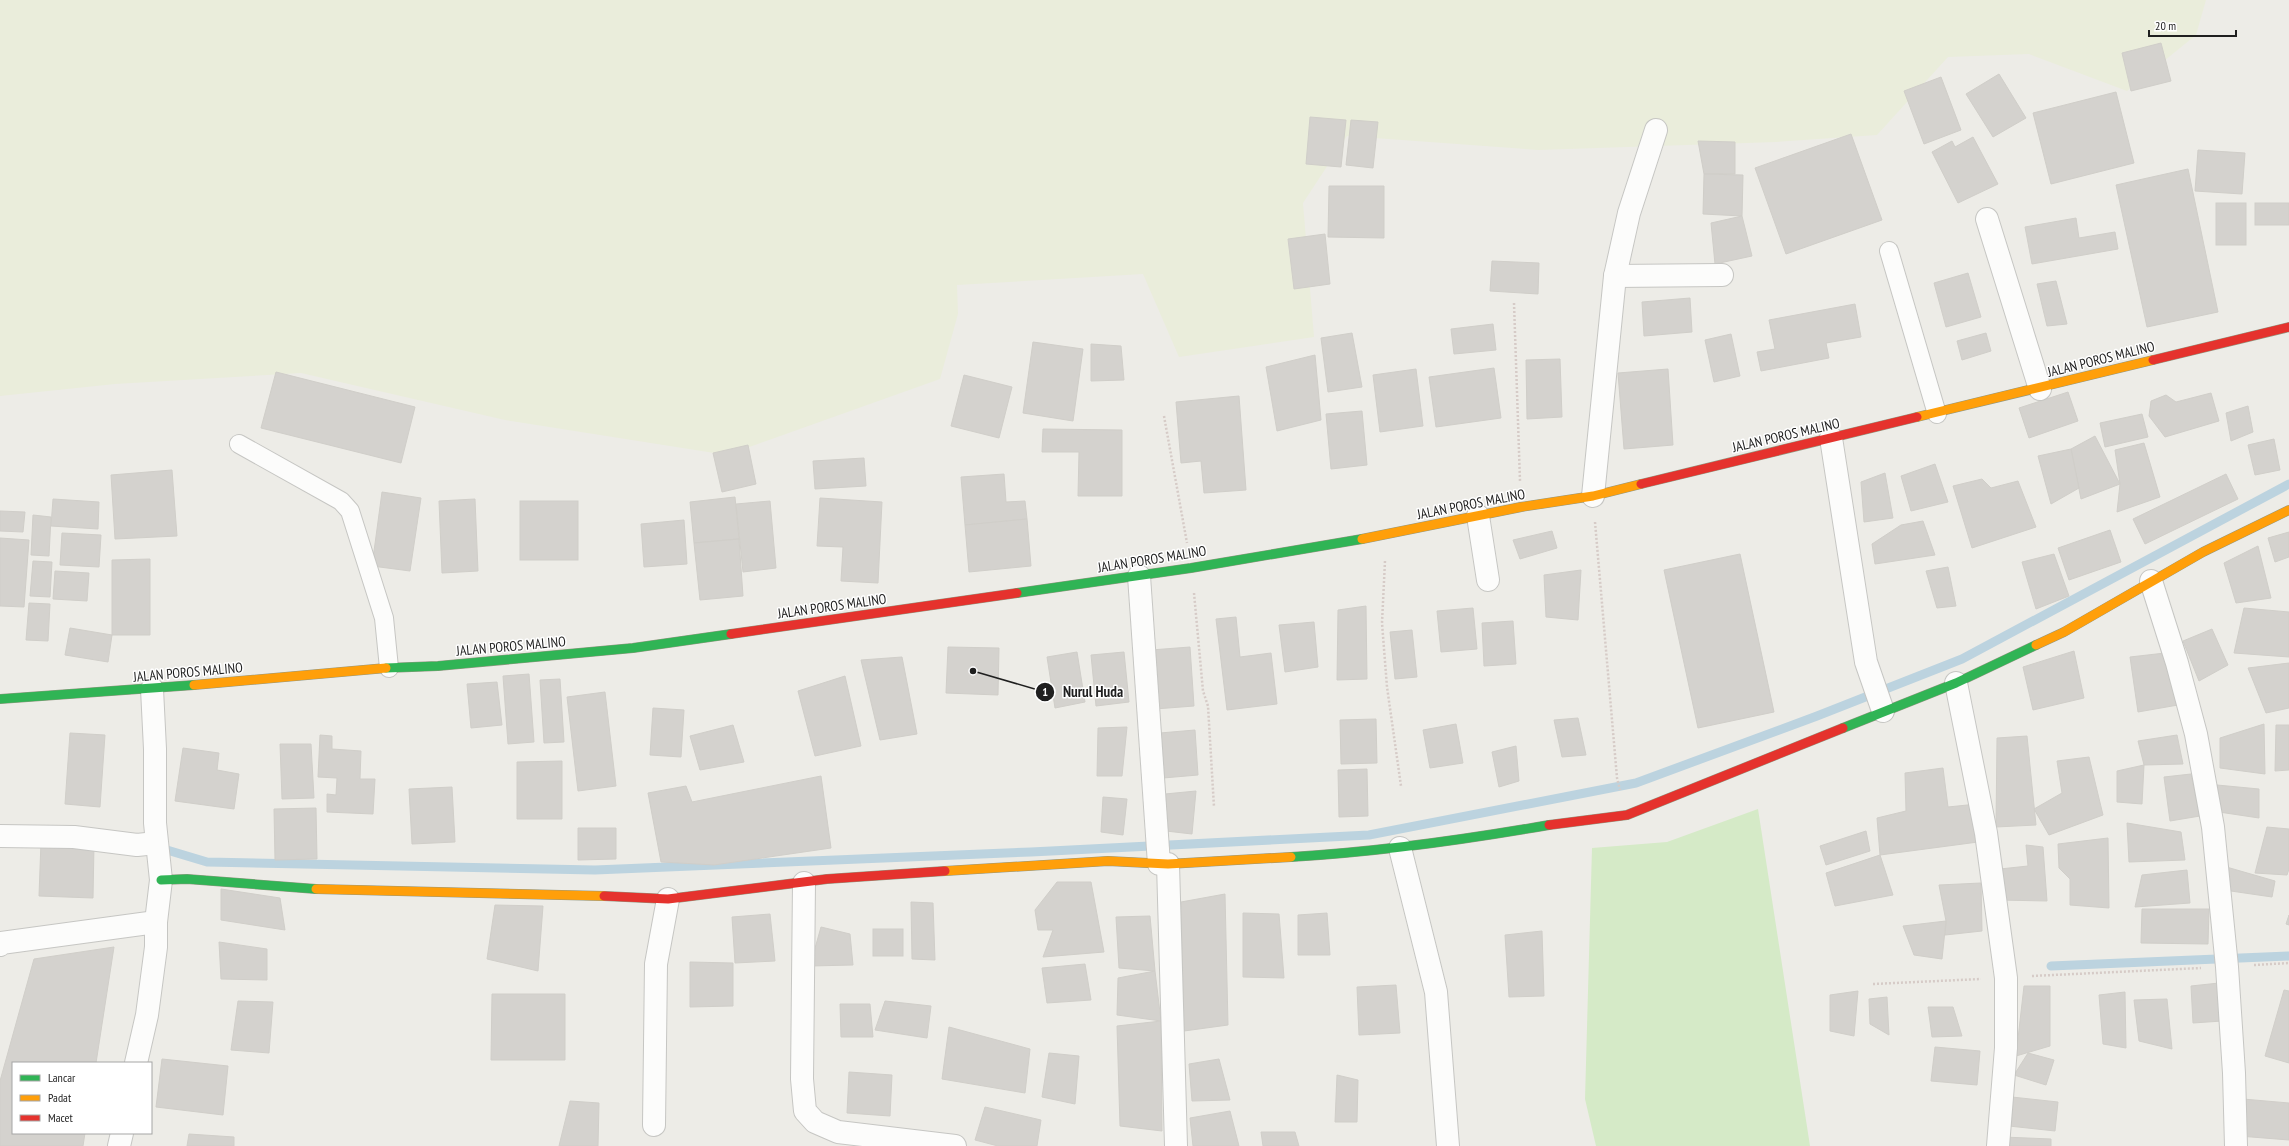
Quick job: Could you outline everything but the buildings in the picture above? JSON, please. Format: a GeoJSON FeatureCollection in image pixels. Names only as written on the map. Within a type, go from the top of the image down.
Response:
{"type":"FeatureCollection","features":[{"type":"Feature","properties":{"kind":"main road","name":"JALAN POROS MALINO"},"geometry":{"type":"LineString","coordinates":[[0,699],[152,689],[389,668],[438,666],[633,648],[1191,568],[1386,535],[1521,507],[1593,496],[2040,389],[2289,327]]}},
{"type":"Feature","properties":{"kind":"main road"},"geometry":{"type":"LineString","coordinates":[[158,858],[187,879],[325,890],[583,894],[668,900],[827,879],[1108,861],[1164,864],[1356,853],[1457,841],[1566,822],[1627,815],[1880,704],[1956,683],[2064,632],[2203,552],[2289,510]]}},
{"type":"Feature","properties":{"kind":"street"},"geometry":{"type":"LineString","coordinates":[[1593,496],[1614,276],[1629,213],[1656,130]]}},
{"type":"Feature","properties":{"kind":"street"},"geometry":{"type":"LineString","coordinates":[[1987,219],[1999,264],[2018,316],[2040,389]]}},
{"type":"Feature","properties":{"kind":"street"},"geometry":{"type":"LineString","coordinates":[[1614,276],[1722,275]]}},
{"type":"Feature","properties":{"kind":"street"},"geometry":{"type":"LineString","coordinates":[[1831,438],[1866,662],[1880,704]]}},
{"type":"Feature","properties":{"kind":"street"},"geometry":{"type":"LineString","coordinates":[[1478,516],[1488,580]]}},
{"type":"Feature","properties":{"kind":"street"},"geometry":{"type":"LineString","coordinates":[[1139,576],[1164,864],[1176,1146]]}},
{"type":"Feature","properties":{"kind":"street"},"geometry":{"type":"LineString","coordinates":[[2151,581],[2177,663],[2196,734],[2213,827],[2227,967],[2234,1073],[2236,1146]]}},
{"type":"Feature","properties":{"kind":"street"},"geometry":{"type":"LineString","coordinates":[[1956,683],[1986,833],[2006,978],[2006,1048],[1998,1146]]}},
{"type":"Feature","properties":{"kind":"street"},"geometry":{"type":"LineString","coordinates":[[136,1062],[147,1015],[156,947],[158,858],[152,689]]}},
{"type":"Feature","properties":{"kind":"street"},"geometry":{"type":"LineString","coordinates":[[0,836],[74,837],[137,845],[158,858]]}},
{"type":"Feature","properties":{"kind":"street"},"geometry":{"type":"LineString","coordinates":[[1400,848],[1436,992],[1448,1146]]}},
{"type":"Feature","properties":{"kind":"street"},"geometry":{"type":"LineString","coordinates":[[804,882],[802,1079],[805,1111],[815,1122],[838,1132],[955,1146]]}},
{"type":"Feature","properties":{"kind":"street"},"geometry":{"type":"LineString","coordinates":[[654,1125],[656,964],[668,900]]}},
{"type":"Feature","properties":{"kind":"street"},"geometry":{"type":"LineString","coordinates":[[0,944],[156,922]]}},
{"type":"Feature","properties":{"kind":"street"},"geometry":{"type":"LineString","coordinates":[[119,1146],[122,1134]]}},
{"type":"Feature","properties":{"kind":"lane"},"geometry":{"type":"LineString","coordinates":[[1889,251],[1937,414]]}},
{"type":"Feature","properties":{"kind":"lane"},"geometry":{"type":"LineString","coordinates":[[239,444],[341,500],[350,511],[384,618],[389,668]]}},
{"type":"Feature","properties":{"kind":"path"},"geometry":{"type":"LineString","coordinates":[[1514,303],[1521,507]]}},
{"type":"Feature","properties":{"kind":"path"},"geometry":{"type":"LineString","coordinates":[[1164,416],[1191,568],[1203,691],[1208,706],[1214,808]]}},
{"type":"Feature","properties":{"kind":"path"},"geometry":{"type":"LineString","coordinates":[[1593,496],[1619,786]]}},
{"type":"Feature","properties":{"kind":"path"},"geometry":{"type":"LineString","coordinates":[[1386,535],[1382,623],[1388,687],[1401,786]]}},
{"type":"Feature","properties":{"kind":"path"},"geometry":{"type":"LineString","coordinates":[[1873,984],[2289,963]]}},
{"type":"Feature","properties":{"kind":"green space"},"geometry":{"type":"Polygon","coordinates":[[[0,0],[2206,0],[2196,35],[2127,91],[2029,54],[1948,57],[1877,135],[1776,142],[1538,150],[1347,136],[1303,203],[1314,337],[1179,357],[1143,274],[957,285],[958,314],[940,379],[727,455],[505,420],[301,373],[115,384],[0,396],[0,0]]]}},
{"type":"Feature","properties":{"kind":"green space"},"geometry":{"type":"Polygon","coordinates":[[[1758,809],[1810,1146],[1596,1146],[1585,1099],[1592,848],[1667,842],[1758,809]]]}},
{"type":"Feature","properties":{"kind":"waterway"},"geometry":{"type":"LineString","coordinates":[[157,847],[207,862],[595,870],[1031,852],[1369,835],[1636,783],[1817,716],[1962,659],[2289,484]]}},
{"type":"Feature","properties":{"kind":"waterway"},"geometry":{"type":"LineString","coordinates":[[2051,966],[2289,956]]}},
{"type":"Feature","properties":{"kind":"traffic: fast"},"geometry":{"type":"LineString","coordinates":[[1017,593],[1191,568],[1362,539]]}},
{"type":"Feature","properties":{"kind":"traffic: fast"},"geometry":{"type":"LineString","coordinates":[[386,668],[438,666],[633,648],[731,634]]}},
{"type":"Feature","properties":{"kind":"traffic: fast"},"geometry":{"type":"LineString","coordinates":[[1843,728],[1956,683],[2036,645]]}},
{"type":"Feature","properties":{"kind":"traffic: fast"},"geometry":{"type":"LineString","coordinates":[[0,699],[194,685]]}},
{"type":"Feature","properties":{"kind":"traffic: fast"},"geometry":{"type":"LineString","coordinates":[[1291,857],[1420,845],[1549,825]]}},
{"type":"Feature","properties":{"kind":"traffic: fast"},"geometry":{"type":"LineString","coordinates":[[161,880],[187,879],[316,889]]}},
{"type":"Feature","properties":{"kind":"traffic: slow"},"geometry":{"type":"LineString","coordinates":[[1917,417],[2153,360]]}},
{"type":"Feature","properties":{"kind":"traffic: slow"},"geometry":{"type":"LineString","coordinates":[[1362,539],[1521,507],[1593,496],[1641,484]]}},
{"type":"Feature","properties":{"kind":"traffic: slow"},"geometry":{"type":"LineString","coordinates":[[2036,645],[2064,632],[2203,552],[2289,510]]}},
{"type":"Feature","properties":{"kind":"traffic: slow"},"geometry":{"type":"LineString","coordinates":[[194,685],[386,668]]}},
{"type":"Feature","properties":{"kind":"traffic: slow"},"geometry":{"type":"LineString","coordinates":[[945,871],[1108,861],[1168,864],[1291,857]]}},
{"type":"Feature","properties":{"kind":"traffic: slow"},"geometry":{"type":"LineString","coordinates":[[316,889],[604,896]]}},
{"type":"Feature","properties":{"kind":"traffic: jam"},"geometry":{"type":"LineString","coordinates":[[2153,360],[2289,327]]}},
{"type":"Feature","properties":{"kind":"traffic: jam"},"geometry":{"type":"LineString","coordinates":[[1641,484],[1917,417]]}},
{"type":"Feature","properties":{"kind":"traffic: jam"},"geometry":{"type":"LineString","coordinates":[[731,634],[1017,593]]}},
{"type":"Feature","properties":{"kind":"traffic: jam"},"geometry":{"type":"LineString","coordinates":[[1549,825],[1627,815],[1843,728]]}},
{"type":"Feature","properties":{"kind":"traffic: jam"},"geometry":{"type":"LineString","coordinates":[[604,896],[668,899],[827,879],[945,871]]}},
{"type":"Feature","properties":{"kind":"place","name":"Nurul Huda"},"geometry":{"type":"Point","coordinates":[973,671]}}]}
